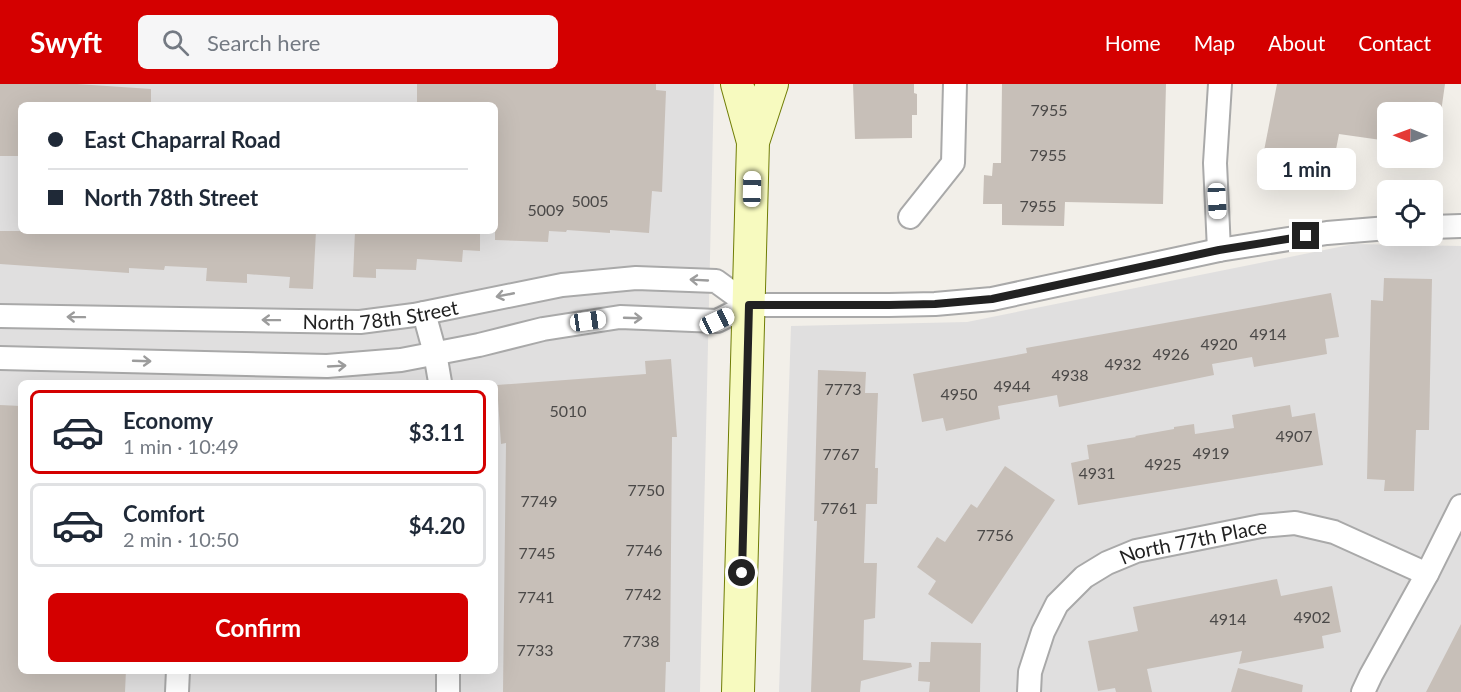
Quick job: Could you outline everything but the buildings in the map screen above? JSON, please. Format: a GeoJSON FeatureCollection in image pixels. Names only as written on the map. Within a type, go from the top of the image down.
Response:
{"type":"FeatureCollection","features":[{"type":"Feature","properties":{"kind":"main road"},"geometry":{"type":"LineString","coordinates":[[737,84],[753,142]]}},
{"type":"Feature","properties":{"kind":"main road"},"geometry":{"type":"LineString","coordinates":[[738,692],[753,142],[772,84]]}},
{"type":"Feature","properties":{"kind":"street"},"geometry":{"type":"LineString","coordinates":[[910,217],[953,164],[955,84]]}},
{"type":"Feature","properties":{"kind":"street"},"geometry":{"type":"LineString","coordinates":[[1219,250],[1215,163],[1220,84]]}},
{"type":"Feature","properties":{"kind":"street"},"geometry":{"type":"LineString","coordinates":[[1443,226],[1461,226]]}},
{"type":"Feature","properties":{"kind":"street"},"geometry":{"type":"LineString","coordinates":[[0,358],[327,366],[401,360],[479,345],[543,329],[620,317],[717,321],[749,305],[900,305],[992,299],[1219,250],[1327,233],[1377,229]]}},
{"type":"Feature","properties":{"kind":"street","name":"North 78th Street"},"geometry":{"type":"LineString","coordinates":[[0,316],[360,322],[424,313],[562,285],[636,278],[716,281],[749,305]]}},
{"type":"Feature","properties":{"kind":"street"},"geometry":{"type":"LineString","coordinates":[[424,313],[441,380]]}},
{"type":"Feature","properties":{"kind":"street"},"geometry":{"type":"LineString","coordinates":[[1363,692],[1461,506]]}},
{"type":"Feature","properties":{"kind":"street","name":"North 77th Place"},"geometry":{"type":"LineString","coordinates":[[1029,692],[1030,672],[1043,632],[1058,604],[1084,577],[1107,563],[1136,551],[1261,526],[1295,523],[1334,532],[1427,574]]}},
{"type":"Feature","properties":{"kind":"street"},"geometry":{"type":"LineString","coordinates":[[177,692],[178,674]]}},
{"type":"Feature","properties":{"kind":"street"},"geometry":{"type":"LineString","coordinates":[[448,674],[448,692]]}},
{"type":"Feature","properties":{"kind":"shaded area"},"geometry":{"type":"Polygon","coordinates":[[[0,84],[714,84],[700,692],[0,692],[0,84]]]}},
{"type":"Feature","properties":{"kind":"shaded area"},"geometry":{"type":"Polygon","coordinates":[[[1354,244],[1461,246],[1461,692],[779,692],[791,326],[967,322],[1354,244]]]}},
{"type":"Feature","properties":{"kind":"route"},"geometry":{"type":"LineString","coordinates":[[742,573],[749,305],[935,304],[992,299],[1219,250],[1306,236]]}}]}
